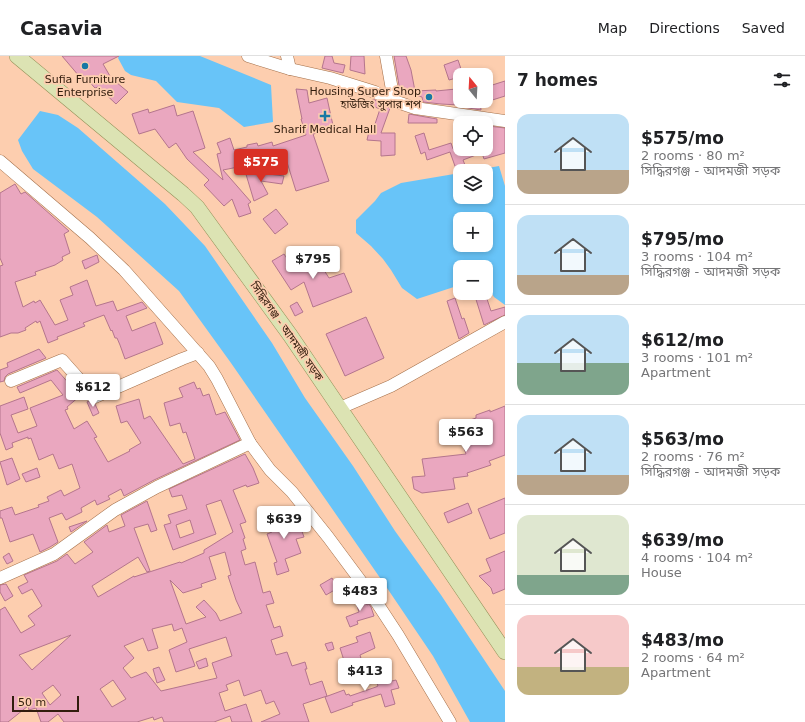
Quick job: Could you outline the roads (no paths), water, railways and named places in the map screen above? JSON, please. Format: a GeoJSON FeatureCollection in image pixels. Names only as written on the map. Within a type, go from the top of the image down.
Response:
{"type":"FeatureCollection","features":[{"type":"Feature","properties":{"kind":"main road","name":"সিদ্ধিরগঞ্জ - আদমজী সড়ক"},"geometry":{"type":"LineString","coordinates":[[17,56],[88,109],[197,207],[290,335],[505,652]]}},
{"type":"Feature","properties":{"kind":"street"},"geometry":{"type":"LineString","coordinates":[[248,56],[290,69],[330,78],[415,108],[505,122]]}},
{"type":"Feature","properties":{"kind":"street"},"geometry":{"type":"LineString","coordinates":[[287,56],[290,69]]}},
{"type":"Feature","properties":{"kind":"street"},"geometry":{"type":"LineString","coordinates":[[386,56],[394,101]]}},
{"type":"Feature","properties":{"kind":"street"},"geometry":{"type":"LineString","coordinates":[[0,161],[102,248],[134,281],[209,366],[250,442],[270,470],[292,492],[361,581],[398,635],[450,722]]}},
{"type":"Feature","properties":{"kind":"street"},"geometry":{"type":"LineString","coordinates":[[340,408],[391,386],[505,322]]}},
{"type":"Feature","properties":{"kind":"street"},"geometry":{"type":"LineString","coordinates":[[11,381],[62,360],[95,397],[182,358],[198,353]]}},
{"type":"Feature","properties":{"kind":"street"},"geometry":{"type":"LineString","coordinates":[[0,578],[54,554],[115,510],[157,486],[250,442]]}},
{"type":"Feature","properties":{"kind":"water"},"geometry":{"type":"Polygon","coordinates":[[[119,56],[200,56],[271,85],[273,122],[244,127],[219,108],[177,102],[156,81],[131,75],[125,71],[118,58],[119,56]]]}},
{"type":"Feature","properties":{"kind":"water"},"geometry":{"type":"Polygon","coordinates":[[[40,111],[58,115],[78,128],[165,204],[205,246],[272,343],[305,398],[353,466],[395,531],[441,595],[505,691],[505,722],[470,722],[433,656],[231,363],[179,291],[97,217],[33,169],[22,151],[18,140],[40,111]]]}},
{"type":"Feature","properties":{"kind":"water"},"geometry":{"type":"Polygon","coordinates":[[[499,166],[505,186],[505,305],[493,295],[493,260],[453,260],[453,287],[417,299],[402,288],[383,259],[356,233],[356,220],[381,193],[401,183],[453,174],[453,204],[493,204],[493,167],[499,166]]]}},
{"type":"Feature","properties":{"kind":"place","name":"Sufia Furniture Enterprise"},"geometry":{"type":"Point","coordinates":[85,66]}},
{"type":"Feature","properties":{"kind":"place","name":"Housing Super Shop হাউজিং সুপার শপ"},"geometry":{"type":"Point","coordinates":[429,97]}},
{"type":"Feature","properties":{"kind":"place","name":"Sharif Medical Hall"},"geometry":{"type":"Point","coordinates":[325,116]}}]}
